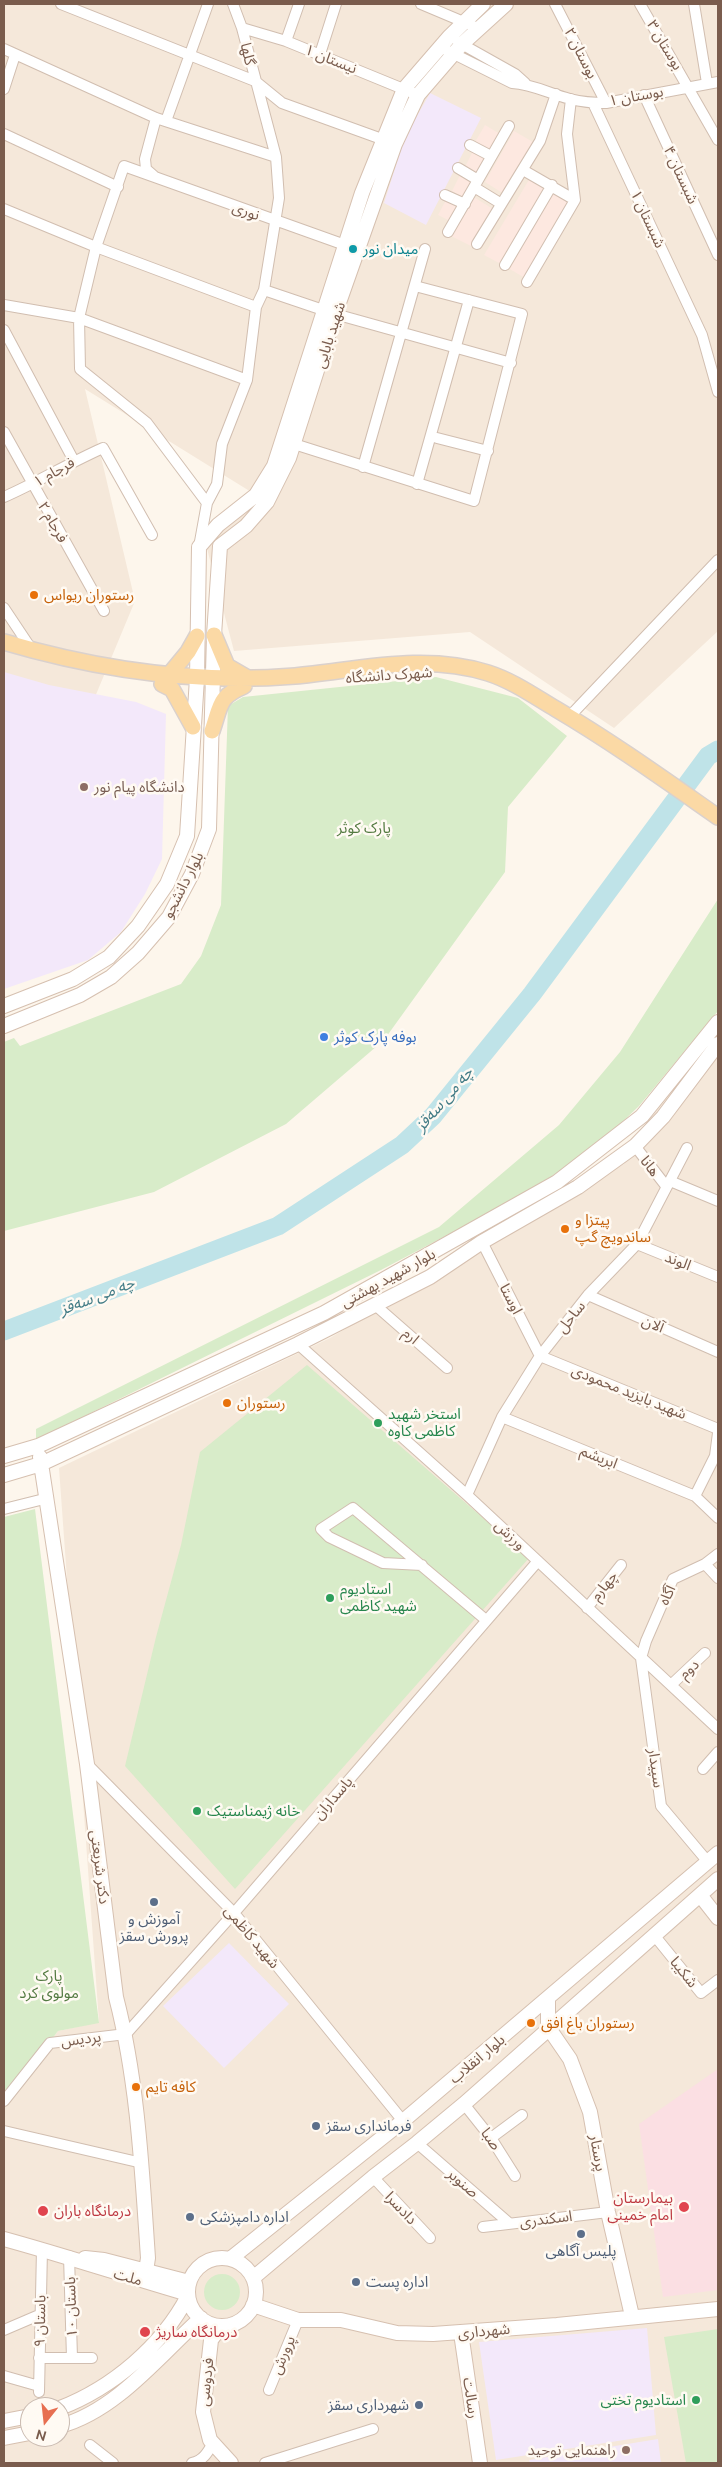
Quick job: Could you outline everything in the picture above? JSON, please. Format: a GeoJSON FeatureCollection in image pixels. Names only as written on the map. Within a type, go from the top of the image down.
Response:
{"type":"FeatureCollection","features":[{"type":"Feature","properties":{"kind":"main road","name":"شهید بابایی"},"geometry":{"type":"LineString","coordinates":[[199,547],[218,525],[256,495],[274,466],[389,142],[404,89],[444,42],[483,4]]}},
{"type":"Feature","properties":{"kind":"main road","name":"شهید بابایی"},"geometry":{"type":"LineString","coordinates":[[214,682],[214,635],[220,546],[246,526],[267,502],[294,444],[345,245],[389,142],[418,95],[478,28],[506,4]]}},
{"type":"Feature","properties":{"kind":"main road"},"geometry":{"type":"LineString","coordinates":[[197,682],[199,547]]}},
{"type":"Feature","properties":{"kind":"main road"},"geometry":{"type":"LineString","coordinates":[[214,635],[227,666],[246,682]]}},
{"type":"Feature","properties":{"kind":"main road"},"geometry":{"type":"LineString","coordinates":[[165,680],[188,652],[197,636]]}},
{"type":"Feature","properties":{"kind":"main road"},"geometry":{"type":"LineString","coordinates":[[4,642],[165,680],[193,727]]}},
{"type":"Feature","properties":{"kind":"main road"},"geometry":{"type":"LineString","coordinates":[[4,650],[75,670],[197,682],[246,682],[406,664],[448,663],[489,673],[514,684],[570,716],[583,728],[718,824]]}},
{"type":"Feature","properties":{"kind":"main road","name":"شهرک دانشگاه"},"geometry":{"type":"LineString","coordinates":[[246,682],[419,670],[437,671],[463,675],[514,693],[583,728]]}},
{"type":"Feature","properties":{"kind":"main road","name":"بلوار دانشجو"},"geometry":{"type":"LineString","coordinates":[[4,1006],[73,979],[109,958],[138,926],[167,884],[187,836],[197,682]]}},
{"type":"Feature","properties":{"kind":"main road","name":"بلوار دانشجو"},"geometry":{"type":"LineString","coordinates":[[4,1026],[80,995],[111,978],[138,953],[169,917],[192,874],[209,828],[214,682]]}},
{"type":"Feature","properties":{"kind":"main road"},"geometry":{"type":"LineString","coordinates":[[212,731],[222,701],[228,693],[246,682]]}},
{"type":"Feature","properties":{"kind":"main road"},"geometry":{"type":"LineString","coordinates":[[583,728],[718,817]]}},
{"type":"Feature","properties":{"kind":"main road"},"geometry":{"type":"LineString","coordinates":[[187,836],[204,843]]}},
{"type":"Feature","properties":{"kind":"main road","name":"بلوار شهید بهشتی"},"geometry":{"type":"LineString","coordinates":[[4,1456],[38,1446],[324,1313],[557,1182],[642,1116],[718,1022]]}},
{"type":"Feature","properties":{"kind":"main road","name":"بلوار شهید بهشتی"},"geometry":{"type":"LineString","coordinates":[[4,1475],[41,1464],[298,1344],[430,1277],[482,1242],[578,1187],[634,1146],[664,1116],[718,1044]]}},
{"type":"Feature","properties":{"kind":"main road","name":"دکتر شریعتی"},"geometry":{"type":"LineString","coordinates":[[38,1446],[48,1498],[88,1764],[116,1997],[126,2034],[142,2163],[148,2258],[146,2271]]}},
{"type":"Feature","properties":{"kind":"main road","name":"بلوار انقلاب"},"geometry":{"type":"LineString","coordinates":[[230,2259],[403,2122],[713,1858]]}},
{"type":"Feature","properties":{"kind":"main road","name":"بلوار انقلاب"},"geometry":{"type":"LineString","coordinates":[[253,2278],[372,2176],[417,2144],[464,2104],[548,2027],[718,1879]]}},
{"type":"Feature","properties":{"kind":"main road"},"geometry":{"type":"LineString","coordinates":[[700,1895],[718,1918]]}},
{"type":"Feature","properties":{"kind":"main road"},"geometry":{"type":"LineString","coordinates":[[548,1998],[548,2027]]}},
{"type":"Feature","properties":{"kind":"main road","name":"پرستار"},"geometry":{"type":"LineString","coordinates":[[548,2027],[570,2059],[590,2112],[608,2212],[632,2316]]}},
{"type":"Feature","properties":{"kind":"main road","name":"ملت"},"geometry":{"type":"LineString","coordinates":[[4,2239],[69,2256],[104,2260],[146,2271],[189,2291]]}},
{"type":"Feature","properties":{"kind":"main road","name":"ملت"},"geometry":{"type":"LineString","coordinates":[[69,2256],[96,2268],[189,2291]]}},
{"type":"Feature","properties":{"kind":"main road"},"geometry":{"type":"LineString","coordinates":[[70,2403],[102,2388],[134,2362],[165,2332],[189,2291],[193,2274],[205,2263],[213,2259],[230,2259],[239,2263],[253,2278],[256,2287],[254,2305],[240,2320],[221,2326],[201,2318],[192,2309],[189,2291]]}},
{"type":"Feature","properties":{"kind":"main road","name":"شهرداری"},"geometry":{"type":"LineString","coordinates":[[254,2305],[298,2320],[341,2320],[397,2333],[462,2333],[718,2309]]}},
{"type":"Feature","properties":{"kind":"main road"},"geometry":{"type":"LineString","coordinates":[[70,2424],[125,2391],[201,2318]]}},
{"type":"Feature","properties":{"kind":"main road","name":"فردوسی"},"geometry":{"type":"LineString","coordinates":[[221,2326],[211,2340],[203,2412],[213,2443],[231,2463]]}},
{"type":"Feature","properties":{"kind":"main road","name":"رسالت"},"geometry":{"type":"LineString","coordinates":[[462,2333],[480,2463]]}},
{"type":"Feature","properties":{"kind":"main road"},"geometry":{"type":"LineString","coordinates":[[4,2421],[20,2418]]}},
{"type":"Feature","properties":{"kind":"main road"},"geometry":{"type":"LineString","coordinates":[[4,2438],[20,2435]]}},
{"type":"Feature","properties":{"kind":"street"},"geometry":{"type":"LineString","coordinates":[[61,4],[189,53],[255,81],[282,103],[389,142]]}},
{"type":"Feature","properties":{"kind":"street"},"geometry":{"type":"LineString","coordinates":[[158,180],[146,169],[145,159],[208,4]]}},
{"type":"Feature","properties":{"kind":"street","name":"گلها"},"geometry":{"type":"LineString","coordinates":[[199,547],[207,503],[217,484],[222,444],[247,380],[256,307],[264,290],[277,221],[279,198],[276,157],[242,28],[233,4]]}},
{"type":"Feature","properties":{"kind":"street"},"geometry":{"type":"LineString","coordinates":[[286,41],[299,4]]}},
{"type":"Feature","properties":{"kind":"street"},"geometry":{"type":"LineString","coordinates":[[320,54],[336,4]]}},
{"type":"Feature","properties":{"kind":"street"},"geometry":{"type":"LineString","coordinates":[[421,4],[478,28]]}},
{"type":"Feature","properties":{"kind":"street","name":"بوستان ۲"},"geometry":{"type":"LineString","coordinates":[[555,4],[606,103]]}},
{"type":"Feature","properties":{"kind":"street","name":"بوستان ۳"},"geometry":{"type":"LineString","coordinates":[[640,4],[690,87],[718,140]]}},
{"type":"Feature","properties":{"kind":"street"},"geometry":{"type":"LineString","coordinates":[[694,4],[707,83]]}},
{"type":"Feature","properties":{"kind":"street","name":"نیستان ۱"},"geometry":{"type":"LineString","coordinates":[[242,28],[286,41],[418,95]]}},
{"type":"Feature","properties":{"kind":"street","name":"بوستان ۱"},"geometry":{"type":"LineString","coordinates":[[444,42],[512,82],[525,83],[571,99],[593,103],[606,103],[718,82]]}},
{"type":"Feature","properties":{"kind":"street"},"geometry":{"type":"LineString","coordinates":[[4,50],[161,119],[276,157]]}},
{"type":"Feature","properties":{"kind":"street"},"geometry":{"type":"LineString","coordinates":[[4,89],[15,55]]}},
{"type":"Feature","properties":{"kind":"street"},"geometry":{"type":"LineString","coordinates":[[477,244],[500,203],[540,141],[556,94]]}},
{"type":"Feature","properties":{"kind":"street","name":"شبستان ۴"},"geometry":{"type":"LineString","coordinates":[[644,95],[718,255]]}},
{"type":"Feature","properties":{"kind":"street"},"geometry":{"type":"LineString","coordinates":[[527,282],[575,200],[567,134],[571,99]]}},
{"type":"Feature","properties":{"kind":"street","name":"شبستان ۱"},"geometry":{"type":"LineString","coordinates":[[593,103],[702,335],[718,392]]}},
{"type":"Feature","properties":{"kind":"street"},"geometry":{"type":"LineString","coordinates":[[448,232],[509,126]]}},
{"type":"Feature","properties":{"kind":"street"},"geometry":{"type":"LineString","coordinates":[[4,134],[118,187],[96,247],[79,318],[80,369],[147,423],[207,503]]}},
{"type":"Feature","properties":{"kind":"street"},"geometry":{"type":"LineString","coordinates":[[470,145],[491,156]]}},
{"type":"Feature","properties":{"kind":"street","name":"نوری"},"geometry":{"type":"LineString","coordinates":[[118,187],[124,166],[158,180],[345,245]]}},
{"type":"Feature","properties":{"kind":"street"},"geometry":{"type":"LineString","coordinates":[[458,168],[500,203]]}},
{"type":"Feature","properties":{"kind":"street"},"geometry":{"type":"LineString","coordinates":[[523,170],[575,200]]}},
{"type":"Feature","properties":{"kind":"street"},"geometry":{"type":"LineString","coordinates":[[505,264],[552,185]]}},
{"type":"Feature","properties":{"kind":"street"},"geometry":{"type":"LineString","coordinates":[[445,195],[465,204]]}},
{"type":"Feature","properties":{"kind":"street"},"geometry":{"type":"LineString","coordinates":[[4,209],[96,247],[256,307]]}},
{"type":"Feature","properties":{"kind":"street"},"geometry":{"type":"LineString","coordinates":[[363,467],[403,333],[425,249]]}},
{"type":"Feature","properties":{"kind":"street"},"geometry":{"type":"LineString","coordinates":[[294,444],[474,501],[511,363],[522,314],[415,286]]}},
{"type":"Feature","properties":{"kind":"street"},"geometry":{"type":"LineString","coordinates":[[264,290],[329,312],[511,363]]}},
{"type":"Feature","properties":{"kind":"street"},"geometry":{"type":"LineString","coordinates":[[417,484],[469,300]]}},
{"type":"Feature","properties":{"kind":"street"},"geometry":{"type":"LineString","coordinates":[[4,304],[79,318],[247,380]]}},
{"type":"Feature","properties":{"kind":"street"},"geometry":{"type":"LineString","coordinates":[[4,330],[74,461]]}},
{"type":"Feature","properties":{"kind":"street","name":"فرجام ۲"},"geometry":{"type":"LineString","coordinates":[[4,432],[104,612]]}},
{"type":"Feature","properties":{"kind":"street"},"geometry":{"type":"LineString","coordinates":[[437,438],[488,451]]}},
{"type":"Feature","properties":{"kind":"street","name":"فرجام ۱"},"geometry":{"type":"LineString","coordinates":[[4,497],[32,485],[74,461],[103,448],[152,535]]}},
{"type":"Feature","properties":{"kind":"street"},"geometry":{"type":"LineString","coordinates":[[570,716],[718,560]]}},
{"type":"Feature","properties":{"kind":"street"},"geometry":{"type":"LineString","coordinates":[[4,608],[32,650]]}},
{"type":"Feature","properties":{"kind":"street","name":"هانا"},"geometry":{"type":"LineString","coordinates":[[634,1146],[668,1184]]}},
{"type":"Feature","properties":{"kind":"street","name":"ساحل"},"geometry":{"type":"LineString","coordinates":[[467,1494],[502,1417],[540,1356],[588,1295],[637,1244],[688,1148]]}},
{"type":"Feature","properties":{"kind":"street"},"geometry":{"type":"LineString","coordinates":[[668,1184],[718,1201]]}},
{"type":"Feature","properties":{"kind":"street","name":"اوستا"},"geometry":{"type":"LineString","coordinates":[[482,1242],[540,1356]]}},
{"type":"Feature","properties":{"kind":"street","name":"الوند"},"geometry":{"type":"LineString","coordinates":[[637,1244],[718,1277]]}},
{"type":"Feature","properties":{"kind":"street","name":"آلان"},"geometry":{"type":"LineString","coordinates":[[588,1295],[718,1352]]}},
{"type":"Feature","properties":{"kind":"street","name":"ارم"},"geometry":{"type":"LineString","coordinates":[[374,1304],[447,1368]]}},
{"type":"Feature","properties":{"kind":"street","name":"ورزش"},"geometry":{"type":"LineString","coordinates":[[298,1344],[467,1494],[587,1608],[672,1684],[718,1730]]}},
{"type":"Feature","properties":{"kind":"street","name":"شهید بایزید محمودی"},"geometry":{"type":"LineString","coordinates":[[540,1356],[718,1429]]}},
{"type":"Feature","properties":{"kind":"street","name":"ابریشم"},"geometry":{"type":"LineString","coordinates":[[502,1417],[695,1496]]}},
{"type":"Feature","properties":{"kind":"street"},"geometry":{"type":"LineString","coordinates":[[718,1433],[717,1458],[695,1496],[718,1518]]}},
{"type":"Feature","properties":{"kind":"street"},"geometry":{"type":"LineString","coordinates":[[4,1509],[48,1498]]}},
{"type":"Feature","properties":{"kind":"street"},"geometry":{"type":"LineString","coordinates":[[422,1565],[383,1563],[329,1537],[321,1529],[353,1508],[422,1565],[486,1620]]}},
{"type":"Feature","properties":{"kind":"street","name":"آگاه"},"geometry":{"type":"LineString","coordinates":[[641,1658],[646,1641],[673,1579],[705,1564],[718,1554]]}},
{"type":"Feature","properties":{"kind":"street","name":"پاسداران"},"geometry":{"type":"LineString","coordinates":[[126,2034],[234,1913],[538,1561]]}},
{"type":"Feature","properties":{"kind":"street","name":"چهارم"},"geometry":{"type":"LineString","coordinates":[[587,1608],[621,1564]]}},
{"type":"Feature","properties":{"kind":"street"},"geometry":{"type":"LineString","coordinates":[[705,1564],[718,1578]]}},
{"type":"Feature","properties":{"kind":"street","name":"دوم"},"geometry":{"type":"LineString","coordinates":[[672,1684],[706,1654]]}},
{"type":"Feature","properties":{"kind":"street","name":"سپیدار"},"geometry":{"type":"LineString","coordinates":[[641,1658],[661,1806],[713,1858]]}},
{"type":"Feature","properties":{"kind":"street"},"geometry":{"type":"LineString","coordinates":[[703,1769],[718,1752]]}},
{"type":"Feature","properties":{"kind":"street","name":"شهید کاظمی"},"geometry":{"type":"LineString","coordinates":[[88,1764],[234,1913],[403,2122]]}},
{"type":"Feature","properties":{"kind":"street","name":"شکیبا"},"geometry":{"type":"LineString","coordinates":[[654,1935],[702,1993],[718,1980]]}},
{"type":"Feature","properties":{"kind":"street","name":"پردیس"},"geometry":{"type":"LineString","coordinates":[[4,2101],[50,2043],[126,2034]]}},
{"type":"Feature","properties":{"kind":"street","name":"صبا"},"geometry":{"type":"LineString","coordinates":[[464,2104],[491,2138],[516,2176]]}},
{"type":"Feature","properties":{"kind":"street"},"geometry":{"type":"LineString","coordinates":[[491,2138],[522,2115]]}},
{"type":"Feature","properties":{"kind":"street"},"geometry":{"type":"LineString","coordinates":[[4,2131],[142,2163]]}},
{"type":"Feature","properties":{"kind":"street","name":"صنوبر"},"geometry":{"type":"LineString","coordinates":[[417,2144],[509,2223]]}},
{"type":"Feature","properties":{"kind":"street","name":"دادسرا"},"geometry":{"type":"LineString","coordinates":[[372,2176],[430,2238]]}},
{"type":"Feature","properties":{"kind":"street","name":"اسکندری"},"geometry":{"type":"LineString","coordinates":[[484,2227],[608,2212]]}},
{"type":"Feature","properties":{"kind":"street","name":"باستان ۹"},"geometry":{"type":"LineString","coordinates":[[4,2376],[39,2389],[39,2315],[42,2249]]}},
{"type":"Feature","properties":{"kind":"street","name":"باستان ۱۰"},"geometry":{"type":"LineString","coordinates":[[69,2256],[72,2358]]}},
{"type":"Feature","properties":{"kind":"street"},"geometry":{"type":"LineString","coordinates":[[4,2330],[39,2315]]}},
{"type":"Feature","properties":{"kind":"street","name":"پرورش"},"geometry":{"type":"LineString","coordinates":[[268,2390],[298,2320]]}},
{"type":"Feature","properties":{"kind":"street"},"geometry":{"type":"LineString","coordinates":[[39,2358],[92,2358]]}},
{"type":"Feature","properties":{"kind":"street"},"geometry":{"type":"LineString","coordinates":[[265,2463],[373,2429]]}},
{"type":"Feature","properties":{"kind":"street"},"geometry":{"type":"LineString","coordinates":[[192,2463],[197,2462],[207,2454],[213,2443]]}},
{"type":"Feature","properties":{"kind":"street"},"geometry":{"type":"LineString","coordinates":[[90,2445],[113,2463]]}},
{"type":"Feature","properties":{"kind":"shaded area"},"geometry":{"type":"Polygon","coordinates":[[[4,4],[718,4],[718,631],[614,728],[470,632],[234,651],[205,541],[256,495],[85,389],[135,601],[4,915],[4,4]]]}},
{"type":"Feature","properties":{"kind":"shaded area"},"geometry":{"type":"Polygon","coordinates":[[[430,93],[481,118],[426,225],[384,203],[405,137],[430,93]]]}},
{"type":"Feature","properties":{"kind":"shaded area"},"geometry":{"type":"Polygon","coordinates":[[[485,125],[500,134],[490,151],[475,142],[485,125]]]}},
{"type":"Feature","properties":{"kind":"shaded area"},"geometry":{"type":"Polygon","coordinates":[[[514,131],[533,142],[504,194],[485,182],[514,131]]]}},
{"type":"Feature","properties":{"kind":"shaded area"},"geometry":{"type":"Polygon","coordinates":[[[473,151],[487,158],[477,174],[465,167],[473,151]]]}},
{"type":"Feature","properties":{"kind":"shaded area"},"geometry":{"type":"Polygon","coordinates":[[[460,175],[474,182],[465,198],[452,191],[460,175]]]}},
{"type":"Feature","properties":{"kind":"shaded area"},"geometry":{"type":"Polygon","coordinates":[[[530,178],[547,186],[501,264],[484,255],[530,178]]]}},
{"type":"Feature","properties":{"kind":"shaded area"},"geometry":{"type":"Polygon","coordinates":[[[554,190],[571,201],[525,278],[508,268],[554,190]]]}},
{"type":"Feature","properties":{"kind":"shaded area"},"geometry":{"type":"Polygon","coordinates":[[[472,196],[493,209],[473,247],[451,236],[472,196]]]}},
{"type":"Feature","properties":{"kind":"shaded area"},"geometry":{"type":"Polygon","coordinates":[[[446,200],[461,208],[452,222],[438,215],[446,200]]]}},
{"type":"Feature","properties":{"kind":"shaded area","name":"دانشگاه پیام نور"},"geometry":{"type":"Polygon","coordinates":[[[4,672],[49,685],[136,702],[166,714],[162,859],[145,894],[121,932],[88,960],[4,989],[4,672]]]}},
{"type":"Feature","properties":{"kind":"shaded area"},"geometry":{"type":"Polygon","coordinates":[[[718,1030],[718,2463],[4,2463],[4,2103],[58,2031],[99,2022],[59,1468],[330,1338],[624,1164],[664,1090],[718,1030]]]}},
{"type":"Feature","properties":{"kind":"shaded area"},"geometry":{"type":"Polygon","coordinates":[[[229,1943],[289,2004],[224,2068],[163,2006],[229,1943]]]}},
{"type":"Feature","properties":{"kind":"shaded area","name":"بیمارستان امام خمینی"},"geometry":{"type":"Polygon","coordinates":[[[718,2069],[718,2290],[663,2297],[639,2124],[718,2069]]]}},
{"type":"Feature","properties":{"kind":"shaded area"},"geometry":{"type":"Polygon","coordinates":[[[647,2328],[656,2435],[496,2460],[479,2342],[647,2328]]]}},
{"type":"Feature","properties":{"kind":"shaded area","name":"راهنمایی توحید"},"geometry":{"type":"Polygon","coordinates":[[[658,2439],[661,2463],[530,2463],[529,2460],[658,2439]]]}},
{"type":"Feature","properties":{"kind":"green space","name":"پارک کوثر"},"geometry":{"type":"Polygon","coordinates":[[[436,677],[518,698],[567,736],[508,807],[505,872],[384,1040],[286,1124],[154,1192],[4,1231],[4,1042],[14,1038],[20,1046],[181,984],[201,956],[221,905],[228,706],[243,697],[436,677]]]}},
{"type":"Feature","properties":{"kind":"green space"},"geometry":{"type":"Polygon","coordinates":[[[718,899],[718,1011],[639,1106],[595,1148],[523,1195],[381,1270],[36,1440],[36,1429],[439,1227],[559,1125],[620,1052],[718,899]]]}},
{"type":"Feature","properties":{"kind":"green space","name":"استادیوم شهید کاظمی"},"geometry":{"type":"Polygon","coordinates":[[[307,1365],[529,1558],[235,1889],[125,1766],[156,1637],[181,1545],[200,1452],[307,1365]]]}},
{"type":"Feature","properties":{"kind":"green space","name":"پارک مولوی کرد"},"geometry":{"type":"Polygon","coordinates":[[[35,1509],[99,2023],[58,2031],[4,2103],[4,1517],[35,1509]]]}},
{"type":"Feature","properties":{"kind":"green space"},"geometry":{"type":"Polygon","coordinates":[[[222,2274],[229,2275],[235,2279],[239,2285],[239,2299],[235,2305],[229,2309],[222,2310],[215,2309],[209,2305],[205,2299],[204,2292],[205,2285],[209,2279],[215,2275],[222,2274]]]}},
{"type":"Feature","properties":{"kind":"green space","name":"استادیوم تختی"},"geometry":{"type":"Polygon","coordinates":[[[718,2329],[718,2463],[686,2463],[664,2337],[718,2329]]]}},
{"type":"Feature","properties":{"kind":"waterway","name":"چە می سەقز"},"geometry":{"type":"LineString","coordinates":[[4,1331],[278,1226],[402,1145],[433,1116],[532,994],[708,756],[718,750]]}},
{"type":"Feature","properties":{"kind":"place","name":"میدان نور"},"geometry":{"type":"Point","coordinates":[353,249]}},
{"type":"Feature","properties":{"kind":"place","name":"رستوران ریواس"},"geometry":{"type":"Point","coordinates":[34,595]}},
{"type":"Feature","properties":{"kind":"place","name":"دانشگاه پیام نور"},"geometry":{"type":"Point","coordinates":[84,787]}},
{"type":"Feature","properties":{"kind":"place","name":"بوفه پارک کوثر"},"geometry":{"type":"Point","coordinates":[324,1037]}},
{"type":"Feature","properties":{"kind":"place","name":"پیتزا و ساندویچ گپ"},"geometry":{"type":"Point","coordinates":[565,1229]}},
{"type":"Feature","properties":{"kind":"place","name":"رستوران"},"geometry":{"type":"Point","coordinates":[227,1403]}},
{"type":"Feature","properties":{"kind":"place","name":"استخر شهید کاظمی کاوه"},"geometry":{"type":"Point","coordinates":[378,1423]}},
{"type":"Feature","properties":{"kind":"place","name":"استادیوم شهید کاظمی"},"geometry":{"type":"Point","coordinates":[330,1598]}},
{"type":"Feature","properties":{"kind":"place","name":"خانه ژیمناستیک"},"geometry":{"type":"Point","coordinates":[197,1811]}},
{"type":"Feature","properties":{"kind":"place","name":"آموزش و پرورش سقز"},"geometry":{"type":"Point","coordinates":[154,1902]}},
{"type":"Feature","properties":{"kind":"place","name":"رستوران باغ افق"},"geometry":{"type":"Point","coordinates":[531,2023]}},
{"type":"Feature","properties":{"kind":"place","name":"کافه تایم"},"geometry":{"type":"Point","coordinates":[136,2087]}},
{"type":"Feature","properties":{"kind":"place","name":"فرمانداری سقز"},"geometry":{"type":"Point","coordinates":[316,2126]}},
{"type":"Feature","properties":{"kind":"place","name":"بیمارستان امام خمینی"},"geometry":{"type":"Point","coordinates":[684,2207]}},
{"type":"Feature","properties":{"kind":"place","name":"درمانگاه باران"},"geometry":{"type":"Point","coordinates":[43,2211]}},
{"type":"Feature","properties":{"kind":"place","name":"اداره دامپزشکی"},"geometry":{"type":"Point","coordinates":[190,2217]}},
{"type":"Feature","properties":{"kind":"place","name":"پلیس آگاهی"},"geometry":{"type":"Point","coordinates":[581,2234]}},
{"type":"Feature","properties":{"kind":"place","name":"اداره پست"},"geometry":{"type":"Point","coordinates":[356,2282]}},
{"type":"Feature","properties":{"kind":"place","name":"درمانگاه ساریژ"},"geometry":{"type":"Point","coordinates":[145,2332]}},
{"type":"Feature","properties":{"kind":"place","name":"استادیوم تختی"},"geometry":{"type":"Point","coordinates":[696,2400]}},
{"type":"Feature","properties":{"kind":"place","name":"شهرداری سقز"},"geometry":{"type":"Point","coordinates":[419,2405]}},
{"type":"Feature","properties":{"kind":"place","name":"راهنمایی توحید"},"geometry":{"type":"Point","coordinates":[626,2450]}}]}
